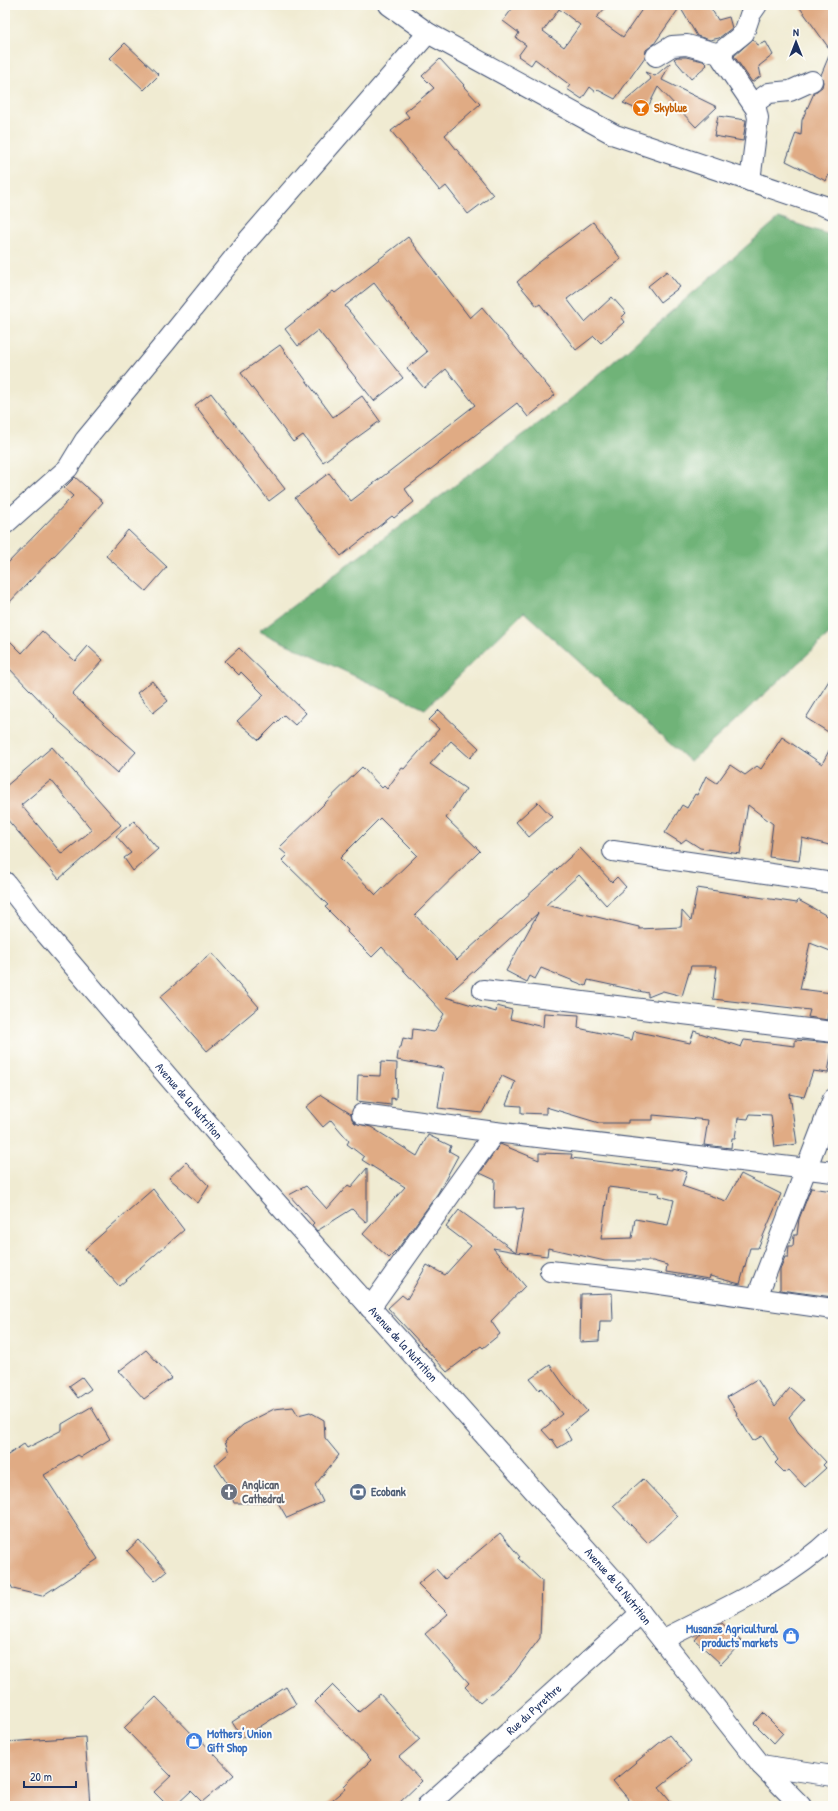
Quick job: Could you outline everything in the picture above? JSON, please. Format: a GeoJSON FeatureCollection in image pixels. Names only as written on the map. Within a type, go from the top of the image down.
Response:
{"type":"FeatureCollection","features":[{"type":"Feature","properties":{"kind":"street"},"geometry":{"type":"LineString","coordinates":[[750,181],[758,118],[753,104],[722,59],[723,50],[744,33],[750,15],[757,5]]}},
{"type":"Feature","properties":{"kind":"street"},"geometry":{"type":"LineString","coordinates":[[397,7],[428,34],[615,135],[833,209]]}},
{"type":"Feature","properties":{"kind":"street"},"geometry":{"type":"LineString","coordinates":[[5,524],[68,468],[85,440],[249,239],[428,34]]}},
{"type":"Feature","properties":{"kind":"street"},"geometry":{"type":"LineString","coordinates":[[656,56],[672,46],[687,45],[723,55]]}},
{"type":"Feature","properties":{"kind":"street"},"geometry":{"type":"LineString","coordinates":[[753,104],[769,93],[790,91],[812,81]]}},
{"type":"Feature","properties":{"kind":"street"},"geometry":{"type":"LineString","coordinates":[[613,851],[833,883]]}},
{"type":"Feature","properties":{"kind":"street","name":"Avenue de la Nutrition"},"geometry":{"type":"LineString","coordinates":[[5,882],[46,934],[249,1171],[616,1582],[761,1765],[801,1806]]}},
{"type":"Feature","properties":{"kind":"street"},"geometry":{"type":"LineString","coordinates":[[483,990],[833,1032]]}},
{"type":"Feature","properties":{"kind":"street"},"geometry":{"type":"LineString","coordinates":[[757,1298],[805,1168],[833,1099]]}},
{"type":"Feature","properties":{"kind":"street"},"geometry":{"type":"LineString","coordinates":[[362,1114],[495,1132],[833,1172]]}},
{"type":"Feature","properties":{"kind":"street"},"geometry":{"type":"LineString","coordinates":[[370,1308],[495,1132]]}},
{"type":"Feature","properties":{"kind":"street"},"geometry":{"type":"LineString","coordinates":[[550,1271],[639,1281],[833,1309]]}},
{"type":"Feature","properties":{"kind":"street"},"geometry":{"type":"LineString","coordinates":[[662,1640],[772,1583],[823,1547],[833,1537]]}},
{"type":"Feature","properties":{"kind":"street","name":"Rue du Pyrethre"},"geometry":{"type":"LineString","coordinates":[[427,1806],[641,1614]]}},
{"type":"Feature","properties":{"kind":"street"},"geometry":{"type":"LineString","coordinates":[[761,1765],[833,1776]]}},
{"type":"Feature","properties":{"kind":"green space"},"geometry":{"type":"Polygon","coordinates":[[[779,218],[833,236],[833,631],[690,762],[524,612],[425,709],[259,631],[566,403],[779,218]]]}},
{"type":"Feature","properties":{"kind":"building"},"geometry":{"type":"Polygon","coordinates":[[[515,5],[608,5],[596,18],[623,37],[645,5],[709,5],[718,20],[729,17],[732,28],[719,38],[710,40],[697,36],[680,7],[654,44],[646,50],[645,57],[615,99],[598,90],[596,92],[590,87],[582,99],[567,89],[570,85],[535,59],[531,65],[518,56],[526,45],[516,38],[519,33],[503,21],[515,5]],[[559,9],[543,31],[564,47],[580,25],[559,9]]]}},
{"type":"Feature","properties":{"kind":"building"},"geometry":{"type":"Polygon","coordinates":[[[798,5],[833,5],[833,165],[826,181],[786,161],[796,133],[801,135],[802,120],[814,93],[822,87],[823,82],[821,75],[831,51],[798,5]]]}},
{"type":"Feature","properties":{"kind":"building"},"geometry":{"type":"Polygon","coordinates":[[[753,39],[758,45],[766,42],[773,55],[759,66],[761,76],[752,82],[734,56],[753,39]]]}},
{"type":"Feature","properties":{"kind":"building"},"geometry":{"type":"Polygon","coordinates":[[[125,43],[159,75],[144,90],[110,58],[125,43]]]}},
{"type":"Feature","properties":{"kind":"building"},"geometry":{"type":"Polygon","coordinates":[[[677,57],[686,57],[703,61],[707,65],[691,79],[674,59],[677,57]]]}},
{"type":"Feature","properties":{"kind":"building"},"geometry":{"type":"Polygon","coordinates":[[[440,59],[480,104],[445,135],[493,195],[468,214],[446,186],[440,191],[391,131],[409,117],[405,112],[434,88],[422,76],[440,59]]]}},
{"type":"Feature","properties":{"kind":"building"},"geometry":{"type":"Polygon","coordinates":[[[670,63],[662,80],[717,107],[696,127],[658,87],[645,113],[623,103],[651,79],[645,72],[655,76],[670,63]]]}},
{"type":"Feature","properties":{"kind":"building"},"geometry":{"type":"Polygon","coordinates":[[[718,116],[746,120],[743,141],[714,136],[718,116]]]}},
{"type":"Feature","properties":{"kind":"building"},"geometry":{"type":"Polygon","coordinates":[[[593,222],[621,259],[567,299],[585,322],[612,297],[626,313],[621,318],[624,322],[601,343],[594,336],[576,350],[540,304],[537,306],[517,282],[537,264],[593,222]]]}},
{"type":"Feature","properties":{"kind":"building"},"geometry":{"type":"Polygon","coordinates":[[[408,237],[470,318],[482,307],[555,395],[528,417],[517,403],[405,489],[414,502],[394,518],[392,516],[341,556],[295,498],[329,473],[351,501],[475,405],[446,369],[424,388],[407,368],[427,352],[374,283],[345,306],[403,378],[374,401],[318,330],[298,346],[285,329],[333,291],[335,293],[408,237]]]}},
{"type":"Feature","properties":{"kind":"building"},"geometry":{"type":"Polygon","coordinates":[[[667,271],[680,287],[660,302],[648,286],[667,271]]]}},
{"type":"Feature","properties":{"kind":"building"},"geometry":{"type":"Polygon","coordinates":[[[280,345],[333,417],[362,396],[380,421],[323,462],[303,435],[293,442],[241,373],[280,345]]]}},
{"type":"Feature","properties":{"kind":"building"},"geometry":{"type":"Polygon","coordinates":[[[211,393],[285,489],[269,501],[195,405],[211,393]]]}},
{"type":"Feature","properties":{"kind":"building"},"geometry":{"type":"Polygon","coordinates":[[[75,477],[103,502],[76,533],[5,607],[5,566],[73,496],[64,488],[75,477]]]}},
{"type":"Feature","properties":{"kind":"building"},"geometry":{"type":"Polygon","coordinates":[[[128,530],[167,567],[146,591],[106,556],[128,530]]]}},
{"type":"Feature","properties":{"kind":"building"},"geometry":{"type":"Polygon","coordinates":[[[42,631],[75,661],[88,646],[103,660],[72,694],[136,752],[117,773],[54,717],[55,716],[5,664],[5,636],[22,653],[42,631]]]}},
{"type":"Feature","properties":{"kind":"building"},"geometry":{"type":"Polygon","coordinates":[[[239,648],[306,713],[295,725],[284,715],[259,740],[237,721],[264,695],[241,672],[239,675],[225,661],[239,648]]]}},
{"type":"Feature","properties":{"kind":"building"},"geometry":{"type":"Polygon","coordinates":[[[833,674],[833,735],[806,718],[833,674]]]}},
{"type":"Feature","properties":{"kind":"building"},"geometry":{"type":"Polygon","coordinates":[[[152,681],[168,701],[153,713],[137,693],[152,681]]]}},
{"type":"Feature","properties":{"kind":"building"},"geometry":{"type":"Polygon","coordinates":[[[439,710],[479,748],[470,758],[451,741],[430,764],[466,789],[446,818],[480,851],[415,915],[457,960],[580,848],[612,882],[617,877],[626,887],[606,905],[579,875],[546,905],[639,927],[639,929],[681,927],[682,911],[691,921],[697,888],[797,903],[798,900],[833,919],[833,952],[810,943],[800,989],[832,993],[828,1020],[808,1017],[810,1010],[713,999],[717,966],[691,966],[682,996],[663,991],[648,997],[648,993],[588,980],[586,986],[541,968],[535,979],[530,976],[527,982],[506,971],[538,913],[445,997],[496,1012],[497,1006],[512,1010],[510,1019],[543,1027],[544,1013],[579,1015],[578,1028],[632,1040],[634,1031],[690,1043],[694,1031],[741,1047],[744,1040],[795,1046],[795,1040],[833,1043],[828,1073],[813,1071],[804,1097],[790,1094],[797,1144],[775,1147],[771,1115],[750,1114],[748,1119],[738,1118],[735,1138],[732,1138],[731,1148],[704,1145],[708,1120],[653,1115],[653,1120],[628,1120],[628,1123],[599,1123],[546,1107],[546,1114],[521,1113],[521,1106],[506,1105],[515,1082],[502,1076],[482,1113],[438,1108],[444,1068],[397,1060],[399,1047],[401,1047],[403,1038],[412,1040],[413,1029],[434,1032],[444,1014],[382,947],[372,957],[347,932],[348,930],[325,907],[328,905],[282,860],[287,855],[279,848],[362,767],[382,788],[384,786],[387,789],[402,768],[404,769],[439,729],[429,720],[439,710]],[[380,818],[340,858],[376,895],[417,855],[380,818]]]}},
{"type":"Feature","properties":{"kind":"building"},"geometry":{"type":"Polygon","coordinates":[[[782,737],[822,764],[833,743],[833,846],[802,838],[799,861],[769,857],[773,824],[748,805],[740,854],[700,848],[686,839],[681,843],[665,833],[682,805],[687,808],[695,794],[697,795],[706,776],[717,783],[730,765],[745,775],[757,766],[761,769],[782,737]]]}},
{"type":"Feature","properties":{"kind":"building"},"geometry":{"type":"Polygon","coordinates":[[[52,747],[121,825],[59,879],[5,817],[5,787],[52,747]],[[51,780],[21,805],[62,854],[92,830],[51,780]]]}},
{"type":"Feature","properties":{"kind":"building"},"geometry":{"type":"Polygon","coordinates":[[[538,802],[552,817],[529,837],[516,822],[538,802]]]}},
{"type":"Feature","properties":{"kind":"building"},"geometry":{"type":"Polygon","coordinates":[[[134,821],[158,849],[133,871],[124,858],[131,853],[116,836],[134,821]]]}},
{"type":"Feature","properties":{"kind":"building"},"geometry":{"type":"Polygon","coordinates":[[[212,953],[259,1007],[207,1051],[160,997],[212,953]]]}},
{"type":"Feature","properties":{"kind":"building"},"geometry":{"type":"Polygon","coordinates":[[[381,1062],[397,1063],[396,1099],[391,1098],[391,1105],[357,1101],[358,1075],[380,1076],[381,1062]]]}},
{"type":"Feature","properties":{"kind":"building"},"geometry":{"type":"Polygon","coordinates":[[[321,1095],[351,1114],[355,1123],[371,1127],[417,1156],[428,1135],[451,1146],[449,1151],[458,1156],[438,1193],[397,1250],[389,1258],[363,1234],[405,1187],[362,1160],[364,1157],[347,1144],[349,1141],[331,1120],[323,1127],[306,1107],[321,1095]]]}},
{"type":"Feature","properties":{"kind":"building"},"geometry":{"type":"Polygon","coordinates":[[[500,1144],[539,1160],[539,1153],[572,1154],[571,1158],[672,1170],[672,1168],[687,1172],[682,1186],[726,1201],[741,1174],[781,1194],[758,1248],[750,1248],[740,1284],[710,1276],[709,1279],[666,1272],[667,1265],[653,1261],[605,1261],[548,1248],[547,1256],[516,1252],[524,1208],[494,1208],[495,1180],[480,1173],[500,1144]],[[608,1187],[601,1239],[632,1238],[635,1219],[668,1225],[674,1200],[658,1196],[659,1193],[608,1187]]]}},
{"type":"Feature","properties":{"kind":"building"},"geometry":{"type":"Polygon","coordinates":[[[186,1162],[209,1186],[198,1203],[169,1178],[186,1162]]]}},
{"type":"Feature","properties":{"kind":"building"},"geometry":{"type":"Polygon","coordinates":[[[367,1168],[367,1223],[352,1209],[317,1231],[312,1225],[314,1223],[289,1195],[306,1186],[327,1209],[348,1185],[351,1187],[367,1168]]]}},
{"type":"Feature","properties":{"kind":"building"},"geometry":{"type":"Polygon","coordinates":[[[811,1188],[833,1191],[833,1297],[780,1290],[780,1269],[785,1257],[788,1257],[789,1246],[793,1246],[794,1235],[797,1235],[799,1219],[811,1188]]]}},
{"type":"Feature","properties":{"kind":"building"},"geometry":{"type":"Polygon","coordinates":[[[153,1189],[184,1230],[119,1286],[85,1249],[153,1189]]]}},
{"type":"Feature","properties":{"kind":"building"},"geometry":{"type":"Polygon","coordinates":[[[459,1210],[516,1252],[493,1248],[525,1286],[491,1321],[500,1334],[483,1348],[481,1346],[447,1372],[388,1308],[402,1295],[407,1299],[427,1265],[445,1275],[471,1246],[446,1227],[459,1210]]]}},
{"type":"Feature","properties":{"kind":"building"},"geometry":{"type":"Polygon","coordinates":[[[612,1293],[613,1321],[600,1321],[599,1341],[580,1342],[581,1294],[612,1293]]]}},
{"type":"Feature","properties":{"kind":"building"},"geometry":{"type":"Polygon","coordinates":[[[146,1350],[172,1378],[144,1399],[119,1371],[146,1350]]]}},
{"type":"Feature","properties":{"kind":"building"},"geometry":{"type":"Polygon","coordinates":[[[550,1365],[564,1385],[587,1411],[565,1429],[571,1440],[558,1448],[552,1439],[551,1440],[542,1430],[562,1414],[541,1388],[539,1390],[530,1379],[550,1365]]]}},
{"type":"Feature","properties":{"kind":"building"},"geometry":{"type":"Polygon","coordinates":[[[82,1377],[91,1389],[78,1398],[69,1386],[82,1377]]]}},
{"type":"Feature","properties":{"kind":"building"},"geometry":{"type":"Polygon","coordinates":[[[757,1379],[775,1406],[790,1388],[804,1400],[789,1417],[798,1432],[826,1462],[823,1465],[826,1468],[805,1487],[789,1470],[785,1473],[775,1463],[778,1460],[762,1436],[753,1441],[727,1397],[757,1379]]]}},
{"type":"Feature","properties":{"kind":"building"},"geometry":{"type":"Polygon","coordinates":[[[91,1407],[110,1439],[81,1457],[78,1455],[44,1475],[98,1559],[42,1596],[13,1589],[5,1576],[5,1457],[24,1444],[27,1448],[62,1430],[62,1424],[91,1407]]]}},
{"type":"Feature","properties":{"kind":"building"},"geometry":{"type":"Polygon","coordinates":[[[293,1407],[298,1415],[310,1412],[324,1420],[325,1438],[339,1455],[315,1485],[323,1502],[287,1518],[277,1501],[234,1503],[225,1480],[215,1465],[229,1453],[225,1441],[243,1425],[274,1409],[293,1407]]]}},
{"type":"Feature","properties":{"kind":"building"},"geometry":{"type":"Polygon","coordinates":[[[643,1479],[678,1516],[648,1543],[613,1506],[643,1479]]]}},
{"type":"Feature","properties":{"kind":"building"},"geometry":{"type":"Polygon","coordinates":[[[500,1533],[520,1557],[518,1558],[542,1581],[540,1638],[514,1673],[480,1703],[465,1687],[469,1683],[425,1634],[448,1614],[418,1584],[436,1569],[445,1579],[500,1533]]]}},
{"type":"Feature","properties":{"kind":"building"},"geometry":{"type":"Polygon","coordinates":[[[139,1540],[167,1571],[155,1581],[127,1551],[139,1540]]]}},
{"type":"Feature","properties":{"kind":"building"},"geometry":{"type":"Polygon","coordinates":[[[722,1623],[742,1642],[721,1664],[695,1640],[701,1633],[722,1623]]]}},
{"type":"Feature","properties":{"kind":"building"},"geometry":{"type":"Polygon","coordinates":[[[332,1685],[359,1712],[380,1694],[420,1739],[399,1757],[422,1781],[396,1806],[325,1806],[346,1788],[344,1786],[371,1760],[315,1702],[332,1685]]]}},
{"type":"Feature","properties":{"kind":"building"},"geometry":{"type":"Polygon","coordinates":[[[286,1687],[296,1704],[242,1738],[232,1722],[286,1687]]]}},
{"type":"Feature","properties":{"kind":"building"},"geometry":{"type":"Polygon","coordinates":[[[156,1697],[196,1738],[198,1737],[234,1775],[202,1802],[191,1791],[175,1806],[168,1806],[154,1792],[171,1776],[124,1728],[156,1697]]]}},
{"type":"Feature","properties":{"kind":"building"},"geometry":{"type":"Polygon","coordinates":[[[763,1713],[783,1733],[774,1743],[754,1723],[763,1713]]]}},
{"type":"Feature","properties":{"kind":"building"},"geometry":{"type":"Polygon","coordinates":[[[669,1735],[691,1761],[659,1787],[675,1806],[634,1806],[613,1781],[669,1735]]]}},
{"type":"Feature","properties":{"kind":"building"},"geometry":{"type":"Polygon","coordinates":[[[85,1737],[90,1806],[5,1806],[5,1742],[85,1737]]]}},
{"type":"Feature","properties":{"kind":"place","name":"Skyblue"},"geometry":{"type":"Point","coordinates":[641,108]}},
{"type":"Feature","properties":{"kind":"place","name":"Anglican Cathedral"},"geometry":{"type":"Point","coordinates":[229,1492]}},
{"type":"Feature","properties":{"kind":"place","name":"Ecobank"},"geometry":{"type":"Point","coordinates":[358,1492]}},
{"type":"Feature","properties":{"kind":"place","name":"Musanze Agricultural products markets"},"geometry":{"type":"Point","coordinates":[791,1636]}},
{"type":"Feature","properties":{"kind":"place","name":"Mothers' Union Gift Shop"},"geometry":{"type":"Point","coordinates":[194,1741]}}]}
